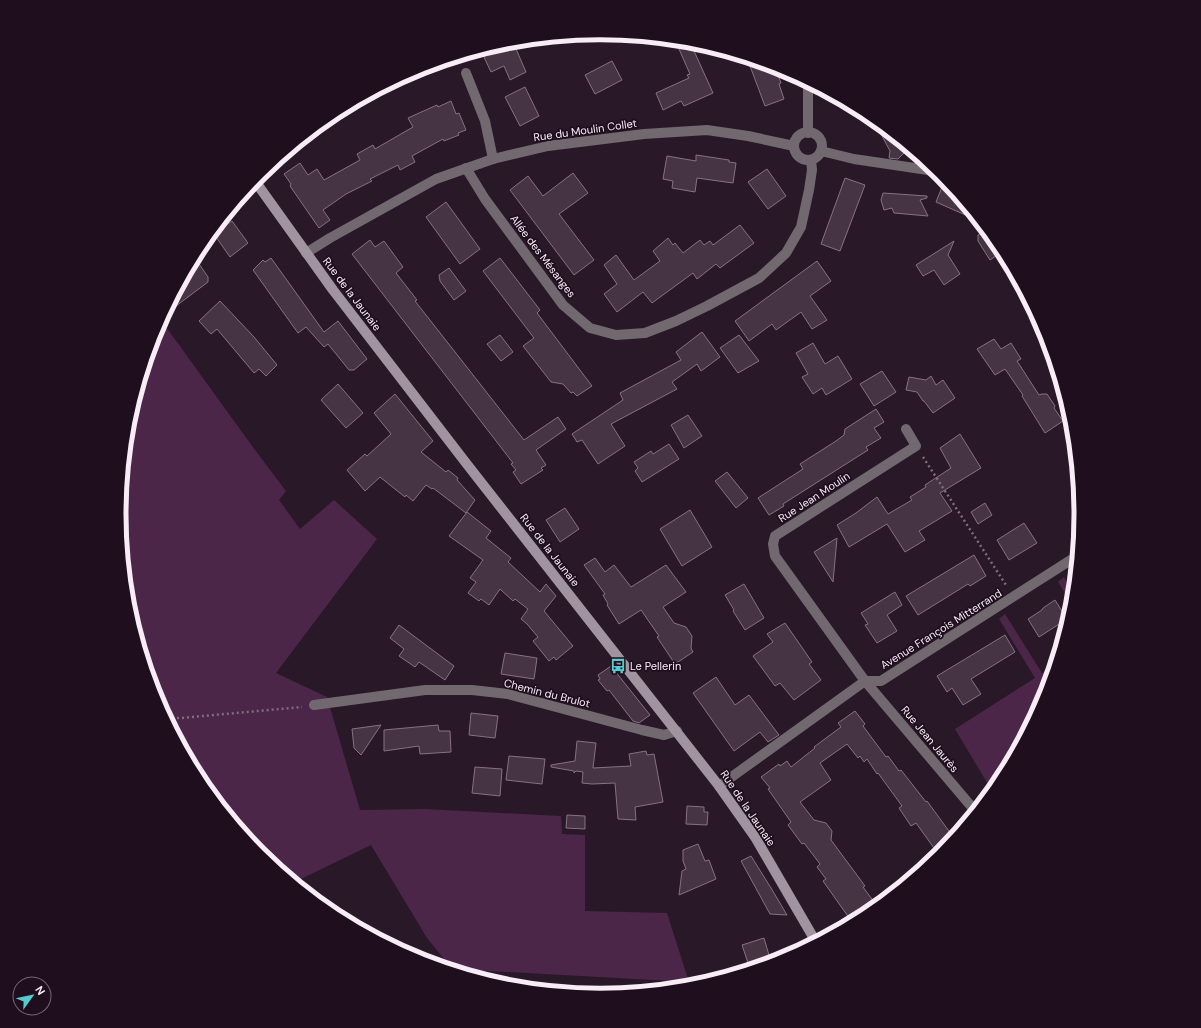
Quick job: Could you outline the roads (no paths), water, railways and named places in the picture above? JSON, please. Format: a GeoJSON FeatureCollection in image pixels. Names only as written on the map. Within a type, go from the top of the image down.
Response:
{"type":"FeatureCollection","features":[{"type":"Feature","properties":{"kind":"main road","name":"Rue de la Jaunaie"},"geometry":{"type":"LineString","coordinates":[[258,186],[333,290],[466,463],[719,786],[755,837],[813,937]]}},
{"type":"Feature","properties":{"kind":"street"},"geometry":{"type":"LineString","coordinates":[[466,73],[485,121],[492,159]]}},
{"type":"Feature","properties":{"kind":"street"},"geometry":{"type":"LineString","coordinates":[[808,88],[808,132]]}},
{"type":"Feature","properties":{"kind":"street","name":"Rue du Moulin Collet"},"geometry":{"type":"LineString","coordinates":[[306,253],[436,179],[492,159],[556,145],[644,134],[707,130],[748,136],[794,146]]}},
{"type":"Feature","properties":{"kind":"street"},"geometry":{"type":"LineString","coordinates":[[808,132],[819,138],[822,146],[819,155],[811,160],[806,160],[799,157],[794,150],[795,142],[800,135],[808,132]]}},
{"type":"Feature","properties":{"kind":"street"},"geometry":{"type":"LineString","coordinates":[[821,151],[854,159],[926,170]]}},
{"type":"Feature","properties":{"kind":"street","name":"Allée des Mésanges"},"geometry":{"type":"LineString","coordinates":[[466,168],[485,199],[563,304],[590,328],[616,335],[645,333],[676,321],[759,278],[786,253],[801,227],[812,170],[811,160]]}},
{"type":"Feature","properties":{"kind":"street","name":"Rue Jean Moulin"},"geometry":{"type":"LineString","coordinates":[[866,682],[775,556],[773,544],[775,536],[916,446],[906,429]]}},
{"type":"Feature","properties":{"kind":"street","name":"Avenue François Mitterrand"},"geometry":{"type":"LineString","coordinates":[[719,786],[866,682],[881,681],[1072,560]]}},
{"type":"Feature","properties":{"kind":"street","name":"Rue Jean Jaurès"},"geometry":{"type":"LineString","coordinates":[[866,682],[973,808]]}},
{"type":"Feature","properties":{"kind":"street","name":"Chemin du Brulot"},"geometry":{"type":"LineString","coordinates":[[314,705],[424,690],[472,690],[508,694],[664,735],[677,731]]}},
{"type":"Feature","properties":{"kind":"place","name":"Le Pellerin"},"geometry":{"type":"Point","coordinates":[618,666]}}]}
